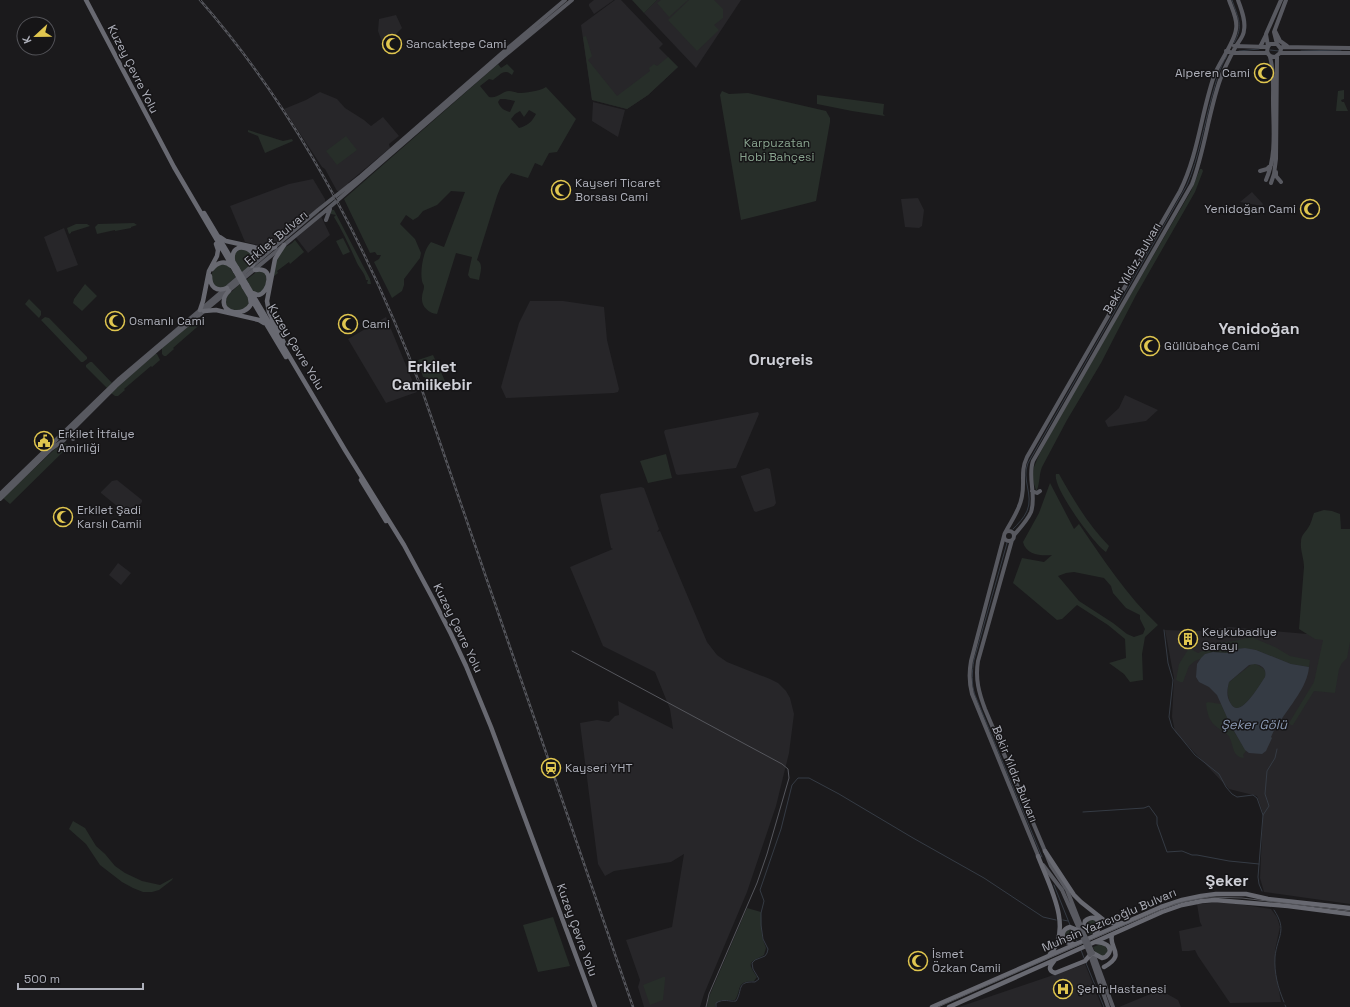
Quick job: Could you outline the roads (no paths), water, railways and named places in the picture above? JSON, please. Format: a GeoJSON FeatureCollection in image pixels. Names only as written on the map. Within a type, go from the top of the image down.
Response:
{"type":"FeatureCollection","features":[{"type":"Feature","properties":{"kind":"highway","name":"Kuzey Çevre Yolu"},"geometry":{"type":"LineString","coordinates":[[86,0],[151,126],[211,231],[236,269]]}},
{"type":"Feature","properties":{"kind":"highway","name":"Kuzey Çevre Yolu"},"geometry":{"type":"LineString","coordinates":[[89,0],[176,167],[234,262],[236,269]]}},
{"type":"Feature","properties":{"kind":"highway"},"geometry":{"type":"LineString","coordinates":[[211,231],[217,245],[218,254],[209,271],[202,311],[216,310],[260,320],[279,345]]}},
{"type":"Feature","properties":{"kind":"highway"},"geometry":{"type":"LineString","coordinates":[[216,234],[226,241],[264,249],[275,247]]}},
{"type":"Feature","properties":{"kind":"highway"},"geometry":{"type":"LineString","coordinates":[[284,245],[275,259],[267,303],[269,312],[279,331],[288,354]]}},
{"type":"Feature","properties":{"kind":"highway"},"geometry":{"type":"LineString","coordinates":[[234,262],[232,257],[234,251],[238,248],[244,248],[254,254],[254,268],[262,268],[267,272],[267,288],[264,293],[260,296],[247,288]]}},
{"type":"Feature","properties":{"kind":"highway"},"geometry":{"type":"LineString","coordinates":[[224,262],[230,265],[236,269],[247,288],[251,301],[250,307],[243,312],[229,310],[224,305],[224,298],[228,289],[218,290],[213,287],[210,279],[212,270],[218,264],[224,262]]}},
{"type":"Feature","properties":{"kind":"highway","name":"Kuzey Çevre Yolu"},"geometry":{"type":"LineString","coordinates":[[247,288],[404,545],[454,640],[491,727],[593,1007]]}},
{"type":"Feature","properties":{"kind":"highway","name":"Kuzey Çevre Yolu"},"geometry":{"type":"LineString","coordinates":[[247,288],[279,345],[401,546],[431,600],[463,667],[488,728],[593,1007]]}},
{"type":"Feature","properties":{"kind":"highway"},"geometry":{"type":"LineString","coordinates":[[1045,851],[1074,896],[1080,902],[1105,921],[1112,923],[1126,922]]}},
{"type":"Feature","properties":{"kind":"highway"},"geometry":{"type":"LineString","coordinates":[[1038,856],[1060,918],[1060,930],[1056,946],[1046,957]]}},
{"type":"Feature","properties":{"kind":"highway","name":"Muhsin Yazıcıoğlu Bulvarı"},"geometry":{"type":"LineString","coordinates":[[932,1007],[1126,922],[1172,903],[1191,898],[1216,894],[1246,894],[1268,899],[1350,908]]}},
{"type":"Feature","properties":{"kind":"highway","name":"Muhsin Yazıcıoğlu Bulvarı"},"geometry":{"type":"LineString","coordinates":[[949,1007],[1162,912],[1182,905],[1215,900],[1288,906],[1350,914]]}},
{"type":"Feature","properties":{"kind":"highway"},"geometry":{"type":"LineString","coordinates":[[1074,944],[1065,942],[1063,932],[1070,928],[1082,931],[1085,921],[1089,918],[1094,918],[1098,921],[1099,927],[1094,936]]}},
{"type":"Feature","properties":{"kind":"highway"},"geometry":{"type":"LineString","coordinates":[[1104,966],[1111,962],[1116,954],[1116,950],[1111,939],[1112,935]]}},
{"type":"Feature","properties":{"kind":"highway"},"geometry":{"type":"LineString","coordinates":[[1105,938],[1112,943]]}},
{"type":"Feature","properties":{"kind":"highway"},"geometry":{"type":"LineString","coordinates":[[1056,960],[1050,966],[1051,971],[1054,973],[1085,961],[1091,954],[1102,958],[1107,957],[1109,949],[1106,945],[1096,942]]}},
{"type":"Feature","properties":{"kind":"highway"},"geometry":{"type":"LineString","coordinates":[[964,992],[967,998]]}},
{"type":"Feature","properties":{"kind":"main road","name":"Erkilet Bulvarı"},"geometry":{"type":"LineString","coordinates":[[0,494],[116,382],[330,206],[565,0]]}},
{"type":"Feature","properties":{"kind":"main road","name":"Erkilet Bulvarı"},"geometry":{"type":"LineString","coordinates":[[254,268],[275,247],[318,210],[362,176],[502,55],[572,0]]}},
{"type":"Feature","properties":{"kind":"main road","name":"Bekir Yıldız Bulvarı"},"geometry":{"type":"LineString","coordinates":[[1082,931],[1062,890],[1038,856],[1004,774],[972,694],[970,687],[971,661],[1005,535],[1021,501],[1023,492],[1022,471],[1027,457],[1184,182],[1191,163],[1212,81],[1236,32],[1237,27],[1229,0]]}},
{"type":"Feature","properties":{"kind":"main road","name":"Bekir Yıldız Bulvarı"},"geometry":{"type":"LineString","coordinates":[[1112,1007],[1067,890],[1051,866],[985,709],[976,680],[978,661],[1013,537],[1030,513],[1033,502],[1030,474],[1033,461],[1192,184],[1198,168],[1218,86],[1226,64],[1244,31],[1238,0]]}},
{"type":"Feature","properties":{"kind":"main road"},"geometry":{"type":"LineString","coordinates":[[1260,47],[1281,0]]}},
{"type":"Feature","properties":{"kind":"main road"},"geometry":{"type":"LineString","coordinates":[[1266,180],[1276,159],[1279,55],[1278,45],[1274,37],[1275,28],[1286,0]]}},
{"type":"Feature","properties":{"kind":"main road"},"geometry":{"type":"LineString","coordinates":[[1275,28],[1278,36],[1287,46]]}},
{"type":"Feature","properties":{"kind":"main road"},"geometry":{"type":"LineString","coordinates":[[1266,34],[1273,77],[1274,148],[1271,183]]}},
{"type":"Feature","properties":{"kind":"main road"},"geometry":{"type":"LineString","coordinates":[[1240,40],[1244,47]]}},
{"type":"Feature","properties":{"kind":"main road"},"geometry":{"type":"LineString","coordinates":[[1230,45],[1236,47],[1268,47],[1272,44],[1287,46],[1350,48]]}},
{"type":"Feature","properties":{"kind":"main road"},"geometry":{"type":"LineString","coordinates":[[1226,51],[1233,53],[1269,55],[1350,53]]}},
{"type":"Feature","properties":{"kind":"main road"},"geometry":{"type":"LineString","coordinates":[[1260,171],[1273,167]]}},
{"type":"Feature","properties":{"kind":"main road"},"geometry":{"type":"LineString","coordinates":[[1273,167],[1276,176],[1281,182]]}},
{"type":"Feature","properties":{"kind":"main road"},"geometry":{"type":"LineString","coordinates":[[326,220],[330,206]]}},
{"type":"Feature","properties":{"kind":"main road","name":"Erkilet Bulvarı"},"geometry":{"type":"LineString","coordinates":[[0,499],[51,449],[64,440],[116,386],[202,311]]}},
{"type":"Feature","properties":{"kind":"main road"},"geometry":{"type":"LineString","coordinates":[[72,430],[73,439]]}},
{"type":"Feature","properties":{"kind":"main road"},"geometry":{"type":"LineString","coordinates":[[1032,491],[1037,493],[1040,491]]}},
{"type":"Feature","properties":{"kind":"main road"},"geometry":{"type":"LineString","coordinates":[[1010,531],[1013,537],[1007,540],[1005,535],[1010,531]]}},
{"type":"Feature","properties":{"kind":"main road","name":"Bekir Yıldız Bulvarı"},"geometry":{"type":"LineString","coordinates":[[1097,970],[1108,1007]]}},
{"type":"Feature","properties":{"kind":"water","name":"Şeker Gölü"},"geometry":{"type":"Polygon","coordinates":[[[1245,648],[1256,650],[1291,664],[1309,667],[1308,675],[1302,689],[1280,722],[1277,724],[1266,751],[1262,754],[1249,753],[1245,750],[1230,724],[1217,695],[1209,687],[1199,682],[1196,677],[1197,664],[1205,654],[1213,652],[1226,653],[1245,648]],[[1249,665],[1229,682],[1227,691],[1229,701],[1235,708],[1239,708],[1250,699],[1265,677],[1265,670],[1262,666],[1249,665]]]}},
{"type":"Feature","properties":{"kind":"waterway"},"geometry":{"type":"LineString","coordinates":[[1232,0],[1239,22],[1239,32],[1234,43]]}},
{"type":"Feature","properties":{"kind":"waterway"},"geometry":{"type":"LineString","coordinates":[[1239,51],[1259,49]]}},
{"type":"Feature","properties":{"kind":"waterway"},"geometry":{"type":"LineString","coordinates":[[1270,50],[1279,51]]}},
{"type":"Feature","properties":{"kind":"waterway"},"geometry":{"type":"LineString","coordinates":[[1301,51],[1341,50]]}},
{"type":"Feature","properties":{"kind":"waterway"},"geometry":{"type":"LineString","coordinates":[[1013,529],[1024,516],[1029,505],[1026,475],[1028,463],[1187,185],[1198,152],[1216,80],[1227,56]]}},
{"type":"Feature","properties":{"kind":"waterway"},"geometry":{"type":"LineString","coordinates":[[1007,543],[974,660],[972,682],[975,695],[1042,857]]}},
{"type":"Feature","properties":{"kind":"waterway"},"geometry":{"type":"LineString","coordinates":[[1164,630],[1168,663],[1173,680],[1169,717],[1172,727],[1195,755],[1219,774],[1226,787],[1232,794],[1237,797],[1253,795],[1257,798],[1263,815]]}},
{"type":"Feature","properties":{"kind":"waterway"},"geometry":{"type":"LineString","coordinates":[[1262,891],[1258,877],[1263,815],[1269,806],[1265,794],[1267,771],[1275,758],[1277,749]]}},
{"type":"Feature","properties":{"kind":"waterway"},"geometry":{"type":"LineString","coordinates":[[716,1007],[716,1003],[724,1000],[736,1001],[742,985],[749,982],[755,982],[759,979],[753,969],[752,963],[755,960],[765,956],[768,949],[763,939],[761,925],[761,913],[764,901],[760,890],[781,829],[792,785],[798,778],[809,778],[839,794],[984,878],[1043,917],[1056,920]]}},
{"type":"Feature","properties":{"kind":"waterway"},"geometry":{"type":"LineString","coordinates":[[1083,812],[1144,808],[1149,806],[1157,817],[1157,824],[1167,852],[1182,851],[1192,855],[1259,864]]}},
{"type":"Feature","properties":{"kind":"waterway"},"geometry":{"type":"LineString","coordinates":[[1054,885],[1070,925]]}},
{"type":"Feature","properties":{"kind":"waterway"},"geometry":{"type":"LineString","coordinates":[[1274,910],[1278,917],[1281,929],[1276,950],[1275,969],[1278,986],[1284,1002]]}},
{"type":"Feature","properties":{"kind":"waterway"},"geometry":{"type":"LineString","coordinates":[[1063,920],[1068,921]]}},
{"type":"Feature","properties":{"kind":"waterway"},"geometry":{"type":"LineString","coordinates":[[1073,931],[1077,941]]}},
{"type":"Feature","properties":{"kind":"waterway"},"geometry":{"type":"LineString","coordinates":[[1081,950],[1084,958]]}},
{"type":"Feature","properties":{"kind":"waterway"},"geometry":{"type":"LineString","coordinates":[[1086,963],[1104,1007]]}},
{"type":"Feature","properties":{"kind":"tram line"},"geometry":{"type":"LineString","coordinates":[[572,651],[782,764],[788,769],[789,778],[767,854],[757,883],[709,994],[706,1007]]}},
{"type":"Feature","properties":{"kind":"tram line"},"geometry":{"type":"LineString","coordinates":[[938,1007],[1120,927],[1175,904],[1187,901],[1209,897],[1242,898],[1350,911]]}},
{"type":"Feature","properties":{"kind":"railway"},"geometry":{"type":"LineString","coordinates":[[200,0],[236,43],[300,136],[355,235],[379,286],[422,390],[633,1007]]}},
{"type":"Feature","properties":{"kind":"place","name":"Sancaktepe Cami"},"geometry":{"type":"Point","coordinates":[392,44]}},
{"type":"Feature","properties":{"kind":"place","name":"Alperen Cami"},"geometry":{"type":"Point","coordinates":[1264,73]}},
{"type":"Feature","properties":{"kind":"place","name":"Kayseri Ticaret Borsası Cami"},"geometry":{"type":"Point","coordinates":[561,190]}},
{"type":"Feature","properties":{"kind":"place","name":"Yenidoğan Cami"},"geometry":{"type":"Point","coordinates":[1310,209]}},
{"type":"Feature","properties":{"kind":"place","name":"Osmanlı Cami"},"geometry":{"type":"Point","coordinates":[115,321]}},
{"type":"Feature","properties":{"kind":"place","name":"Cami"},"geometry":{"type":"Point","coordinates":[348,324]}},
{"type":"Feature","properties":{"kind":"place","name":"Güllübahçe Cami"},"geometry":{"type":"Point","coordinates":[1150,346]}},
{"type":"Feature","properties":{"kind":"place","name":"Erkilet İtfaiye Amirliği"},"geometry":{"type":"Point","coordinates":[44,441]}},
{"type":"Feature","properties":{"kind":"place","name":"Erkilet Şadi Karslı Camii"},"geometry":{"type":"Point","coordinates":[63,517]}},
{"type":"Feature","properties":{"kind":"place","name":"Keykubadiye Sarayı"},"geometry":{"type":"Point","coordinates":[1188,639]}},
{"type":"Feature","properties":{"kind":"place","name":"Kayseri YHT"},"geometry":{"type":"Point","coordinates":[551,768]}},
{"type":"Feature","properties":{"kind":"place","name":"İsmet Özkan Camii"},"geometry":{"type":"Point","coordinates":[918,961]}},
{"type":"Feature","properties":{"kind":"place","name":"Şehir Hastanesi"},"geometry":{"type":"Point","coordinates":[1063,989]}},
{"type":"Feature","properties":{"kind":"district","name":"Yenidoğan"},"geometry":{"type":"Point","coordinates":[1259,328]}},
{"type":"Feature","properties":{"kind":"district","name":"Oruçreis"},"geometry":{"type":"Point","coordinates":[781,359]}},
{"type":"Feature","properties":{"kind":"district","name":"Erkilet Camiikebir"},"geometry":{"type":"Point","coordinates":[432,375]}},
{"type":"Feature","properties":{"kind":"district","name":"Şeker"},"geometry":{"type":"Point","coordinates":[1227,880]}},
{"type":"Feature","properties":{"kind":"park label","name":"Karpuzatan Hobi Bahçesi"},"geometry":{"type":"Point","coordinates":[777,150]}}]}
